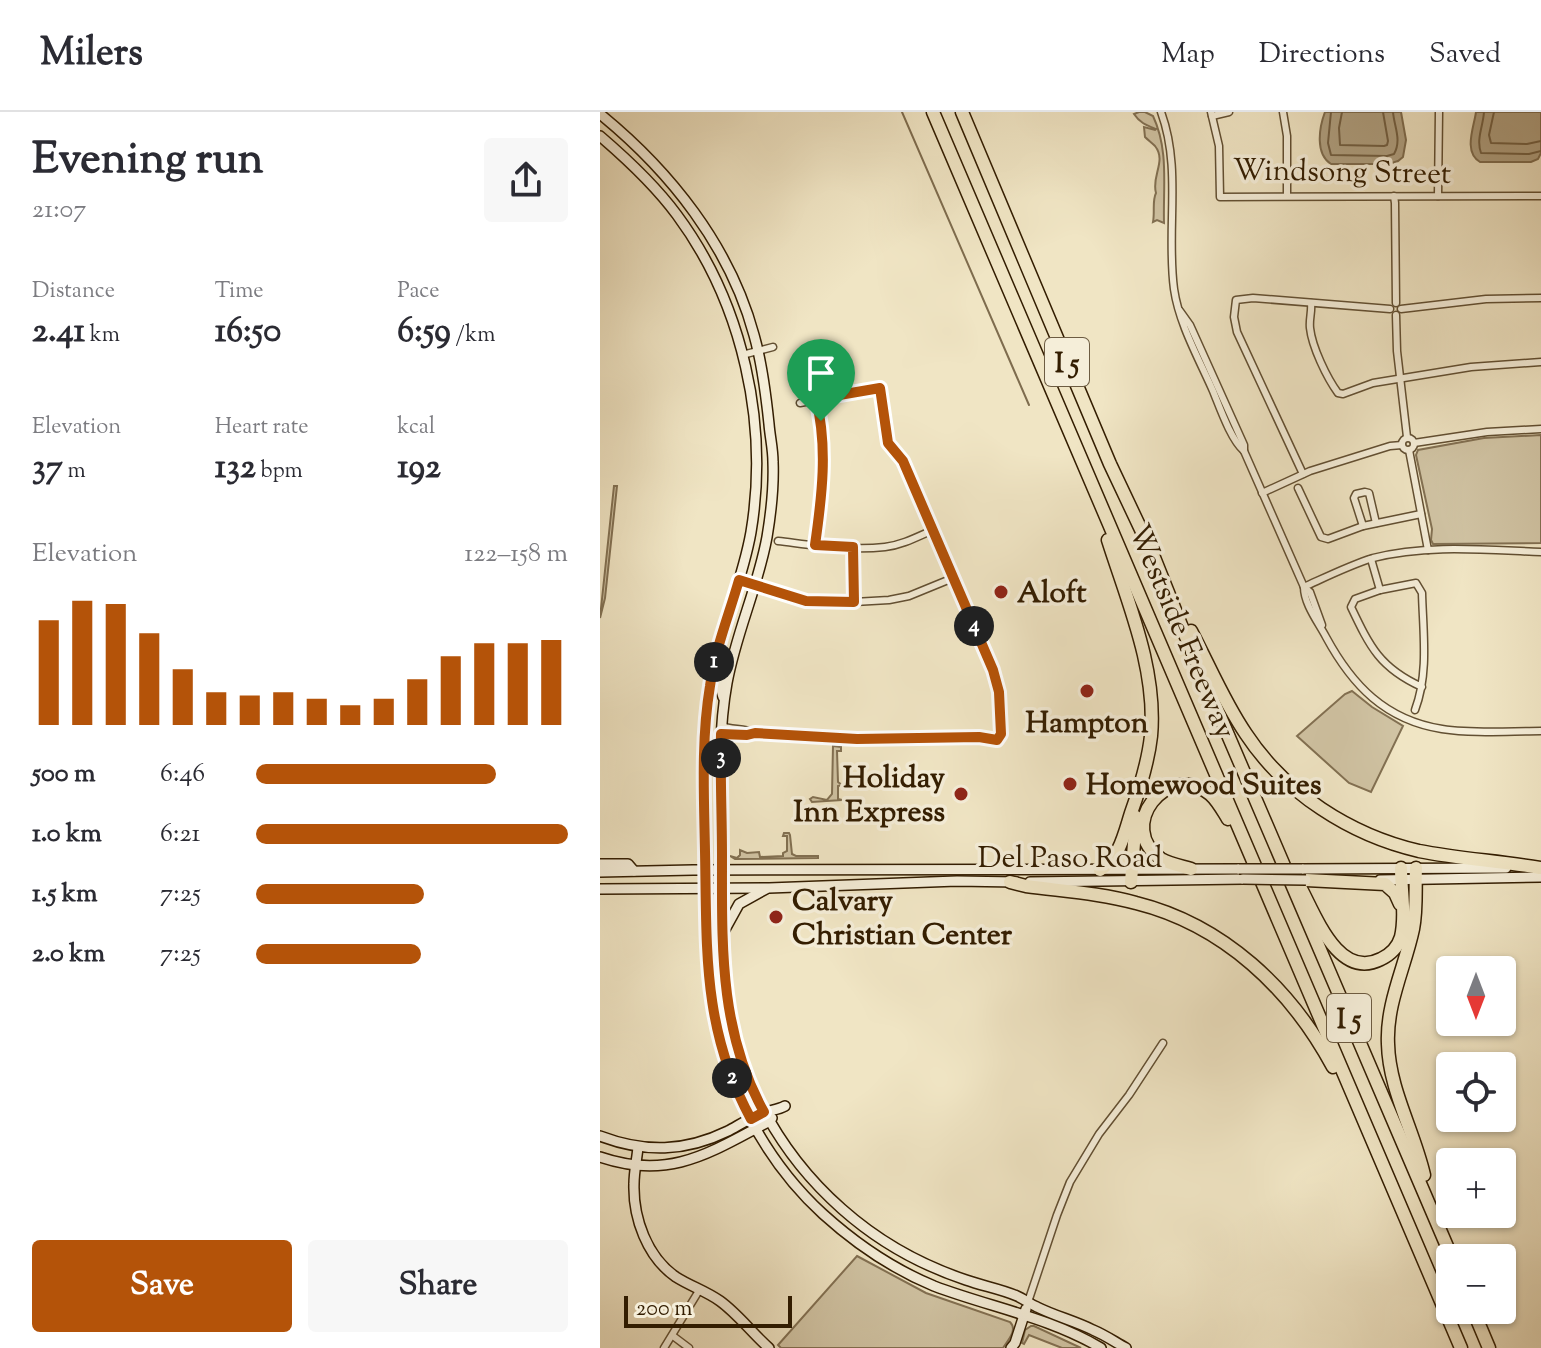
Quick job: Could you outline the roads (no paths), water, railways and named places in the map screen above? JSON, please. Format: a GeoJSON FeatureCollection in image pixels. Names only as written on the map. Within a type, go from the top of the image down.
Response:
{"type":"FeatureCollection","features":[{"type":"Feature","properties":{"kind":"highway","name":"Westside Freeway"},"geometry":{"type":"LineString","coordinates":[[932,112],[1461,1348]]}},
{"type":"Feature","properties":{"kind":"highway","name":"Westside Freeway"},"geometry":{"type":"LineString","coordinates":[[962,112],[1446,1244]]}},
{"type":"Feature","properties":{"kind":"highway"},"geometry":{"type":"LineString","coordinates":[[1103,509],[1108,540],[1144,654],[1150,688],[1151,735],[1134,827],[1131,876]]}},
{"type":"Feature","properties":{"kind":"highway"},"geometry":{"type":"LineString","coordinates":[[1153,555],[1245,732],[1270,764],[1303,795],[1351,826],[1389,842],[1420,851],[1541,868]]}},
{"type":"Feature","properties":{"kind":"highway"},"geometry":{"type":"LineString","coordinates":[[1191,869],[1160,858],[1150,848],[1144,830],[1144,816],[1154,798],[1177,786],[1191,786],[1211,795],[1251,857]]}},
{"type":"Feature","properties":{"kind":"highway"},"geometry":{"type":"LineString","coordinates":[[1100,870],[1110,864],[1118,852],[1141,787]]}},
{"type":"Feature","properties":{"kind":"highway"},"geometry":{"type":"LineString","coordinates":[[1271,833],[1331,944],[1356,963],[1369,963],[1385,957],[1400,940],[1408,874]]}},
{"type":"Feature","properties":{"kind":"highway"},"geometry":{"type":"LineString","coordinates":[[1304,874],[1385,884],[1395,893],[1402,914]]}},
{"type":"Feature","properties":{"kind":"highway"},"geometry":{"type":"LineString","coordinates":[[1408,874],[1416,912],[1391,1009],[1388,1054],[1423,1170],[1429,1202]]}},
{"type":"Feature","properties":{"kind":"highway"},"geometry":{"type":"LineString","coordinates":[[1010,882],[1112,897],[1150,906],[1198,926],[1229,945],[1259,970],[1297,1010],[1322,1046],[1371,1137]]}},
{"type":"Feature","properties":{"kind":"highway"},"geometry":{"type":"LineString","coordinates":[[1479,1324],[1489,1348]]}},
{"type":"Feature","properties":{"kind":"main road"},"geometry":{"type":"LineString","coordinates":[[600,114],[651,159],[706,230],[735,284],[754,335],[764,389],[774,457],[772,495],[766,539],[738,638],[724,700],[721,730],[724,979],[743,1063],[767,1116],[788,1151],[843,1210],[875,1235],[918,1260],[1017,1296],[1094,1330],[1126,1348]]}},
{"type":"Feature","properties":{"kind":"main road"},"geometry":{"type":"LineString","coordinates":[[600,136],[647,179],[679,217],[710,269],[724,298],[742,355],[752,401],[756,464],[751,528],[712,672],[704,751],[710,998],[721,1046],[737,1091],[771,1154],[796,1188],[854,1240],[931,1285],[1024,1315],[1101,1348]]}},
{"type":"Feature","properties":{"kind":"main road"},"geometry":{"type":"LineString","coordinates":[[712,672],[720,678],[719,686],[724,700]]}},
{"type":"Feature","properties":{"kind":"main road"},"geometry":{"type":"LineString","coordinates":[[600,864],[628,864],[634,871]]}},
{"type":"Feature","properties":{"kind":"main road","name":"Del Paso Road"},"geometry":{"type":"LineString","coordinates":[[1408,874],[1541,868]]}},
{"type":"Feature","properties":{"kind":"main road","name":"Del Paso Road"},"geometry":{"type":"LineString","coordinates":[[600,872],[1100,870],[1131,876],[1191,869],[1241,874]]}},
{"type":"Feature","properties":{"kind":"main road","name":"Del Paso Road"},"geometry":{"type":"LineString","coordinates":[[600,889],[769,888],[1241,874],[1541,877]]}},
{"type":"Feature","properties":{"kind":"main road"},"geometry":{"type":"LineString","coordinates":[[722,934],[739,904],[769,888]]}},
{"type":"Feature","properties":{"kind":"main road"},"geometry":{"type":"LineString","coordinates":[[710,998],[719,1001],[730,1014]]}},
{"type":"Feature","properties":{"kind":"main road"},"geometry":{"type":"LineString","coordinates":[[600,1157],[636,1165],[690,1161],[756,1128],[767,1116],[782,1107]]}},
{"type":"Feature","properties":{"kind":"main road"},"geometry":{"type":"LineString","coordinates":[[600,1136],[638,1147],[670,1147],[702,1142],[751,1119],[767,1116]]}},
{"type":"Feature","properties":{"kind":"main road"},"geometry":{"type":"LineString","coordinates":[[638,1147],[635,1203],[650,1248],[665,1268],[727,1306],[769,1348]]}},
{"type":"Feature","properties":{"kind":"main road"},"geometry":{"type":"LineString","coordinates":[[1011,1348],[1028,1302]]}},
{"type":"Feature","properties":{"kind":"street"},"geometry":{"type":"LineString","coordinates":[[1161,112],[1173,163],[1173,276],[1176,300],[1244,445],[1304,587],[1310,592],[1325,636],[1340,662],[1355,682],[1376,701],[1405,718],[1432,727],[1460,731],[1541,731]]}},
{"type":"Feature","properties":{"kind":"street"},"geometry":{"type":"LineString","coordinates":[[1212,114],[1229,112]]}},
{"type":"Feature","properties":{"kind":"street"},"geometry":{"type":"LineString","coordinates":[[1283,112],[1287,136],[1287,196]]}},
{"type":"Feature","properties":{"kind":"street"},"geometry":{"type":"LineString","coordinates":[[1438,196],[1439,112]]}},
{"type":"Feature","properties":{"kind":"street","name":"Windsong Street"},"geometry":{"type":"LineString","coordinates":[[1212,114],[1219,146],[1220,197],[1541,196]]}},
{"type":"Feature","properties":{"kind":"street"},"geometry":{"type":"LineString","coordinates":[[1394,196],[1396,309],[1407,437]]}},
{"type":"Feature","properties":{"kind":"street"},"geometry":{"type":"LineString","coordinates":[[1303,474],[1237,332],[1236,300],[1396,309],[1472,300],[1541,298]]}},
{"type":"Feature","properties":{"kind":"street"},"geometry":{"type":"LineString","coordinates":[[1311,303],[1312,339],[1338,393],[1373,383],[1471,367],[1541,362]]}},
{"type":"Feature","properties":{"kind":"street"},"geometry":{"type":"LineString","coordinates":[[742,355],[773,347]]}},
{"type":"Feature","properties":{"kind":"street"},"geometry":{"type":"LineString","coordinates":[[721,730],[747,735],[857,739],[979,737],[997,740],[1001,734],[999,692],[995,678],[903,461],[888,443],[880,388],[800,403]]}},
{"type":"Feature","properties":{"kind":"street"},"geometry":{"type":"LineString","coordinates":[[815,545],[823,449],[816,399]]}},
{"type":"Feature","properties":{"kind":"street"},"geometry":{"type":"LineString","coordinates":[[1414,443],[1487,432],[1541,429]]}},
{"type":"Feature","properties":{"kind":"street"},"geometry":{"type":"LineString","coordinates":[[1407,437],[1414,443]]}},
{"type":"Feature","properties":{"kind":"street"},"geometry":{"type":"LineString","coordinates":[[1402,445],[1407,437]]}},
{"type":"Feature","properties":{"kind":"street"},"geometry":{"type":"LineString","coordinates":[[1409,450],[1414,443]]}},
{"type":"Feature","properties":{"kind":"street"},"geometry":{"type":"LineString","coordinates":[[1262,493],[1303,474],[1390,446],[1402,445],[1409,450]]}},
{"type":"Feature","properties":{"kind":"street"},"geometry":{"type":"LineString","coordinates":[[1409,450],[1428,550]]}},
{"type":"Feature","properties":{"kind":"street"},"geometry":{"type":"LineString","coordinates":[[1298,488],[1321,537],[1328,539],[1363,526],[1421,514]]}},
{"type":"Feature","properties":{"kind":"street"},"geometry":{"type":"LineString","coordinates":[[1363,526],[1354,498],[1356,494],[1369,493],[1376,523]]}},
{"type":"Feature","properties":{"kind":"street"},"geometry":{"type":"LineString","coordinates":[[778,541],[884,547],[933,530]]}},
{"type":"Feature","properties":{"kind":"street"},"geometry":{"type":"LineString","coordinates":[[853,547],[854,602]]}},
{"type":"Feature","properties":{"kind":"street"},"geometry":{"type":"LineString","coordinates":[[1304,587],[1371,559],[1428,550],[1541,550]]}},
{"type":"Feature","properties":{"kind":"street"},"geometry":{"type":"LineString","coordinates":[[1371,559],[1380,590]]}},
{"type":"Feature","properties":{"kind":"street"},"geometry":{"type":"LineString","coordinates":[[739,580],[806,601],[854,602],[909,596],[953,578]]}},
{"type":"Feature","properties":{"kind":"street"},"geometry":{"type":"LineString","coordinates":[[1415,710],[1422,687],[1420,588],[1416,583],[1355,599],[1351,607],[1368,643],[1383,661],[1422,687]]}},
{"type":"Feature","properties":{"kind":"street"},"geometry":{"type":"LineString","coordinates":[[1028,1302],[1070,1182],[1099,1134],[1163,1043]]}},
{"type":"Feature","properties":{"kind":"street"},"geometry":{"type":"LineString","coordinates":[[664,1348],[700,1289]]}},
{"type":"Feature","properties":{"kind":"street"},"geometry":{"type":"LineString","coordinates":[[673,1336],[689,1348]]}},
{"type":"Feature","properties":{"kind":"water"},"geometry":{"type":"Polygon","coordinates":[[[1325,112],[1401,112],[1406,140],[1403,157],[1389,164],[1331,164],[1320,147],[1325,112]]]}},
{"type":"Feature","properties":{"kind":"water"},"geometry":{"type":"Polygon","coordinates":[[[1476,112],[1541,112],[1541,153],[1538,159],[1531,162],[1480,162],[1471,146],[1476,112]]]}},
{"type":"Feature","properties":{"kind":"waterway"},"geometry":{"type":"LineString","coordinates":[[902,112],[1029,405]]}},
{"type":"Feature","properties":{"kind":"place","name":"Aloft"},"geometry":{"type":"Point","coordinates":[1001,592]}},
{"type":"Feature","properties":{"kind":"place","name":"Hampton"},"geometry":{"type":"Point","coordinates":[1087,691]}},
{"type":"Feature","properties":{"kind":"place","name":"Homewood Suites"},"geometry":{"type":"Point","coordinates":[1070,784]}},
{"type":"Feature","properties":{"kind":"place","name":"Holiday Inn Express"},"geometry":{"type":"Point","coordinates":[961,794]}},
{"type":"Feature","properties":{"kind":"place","name":"Calvary Christian Center"},"geometry":{"type":"Point","coordinates":[776,917]}}]}
